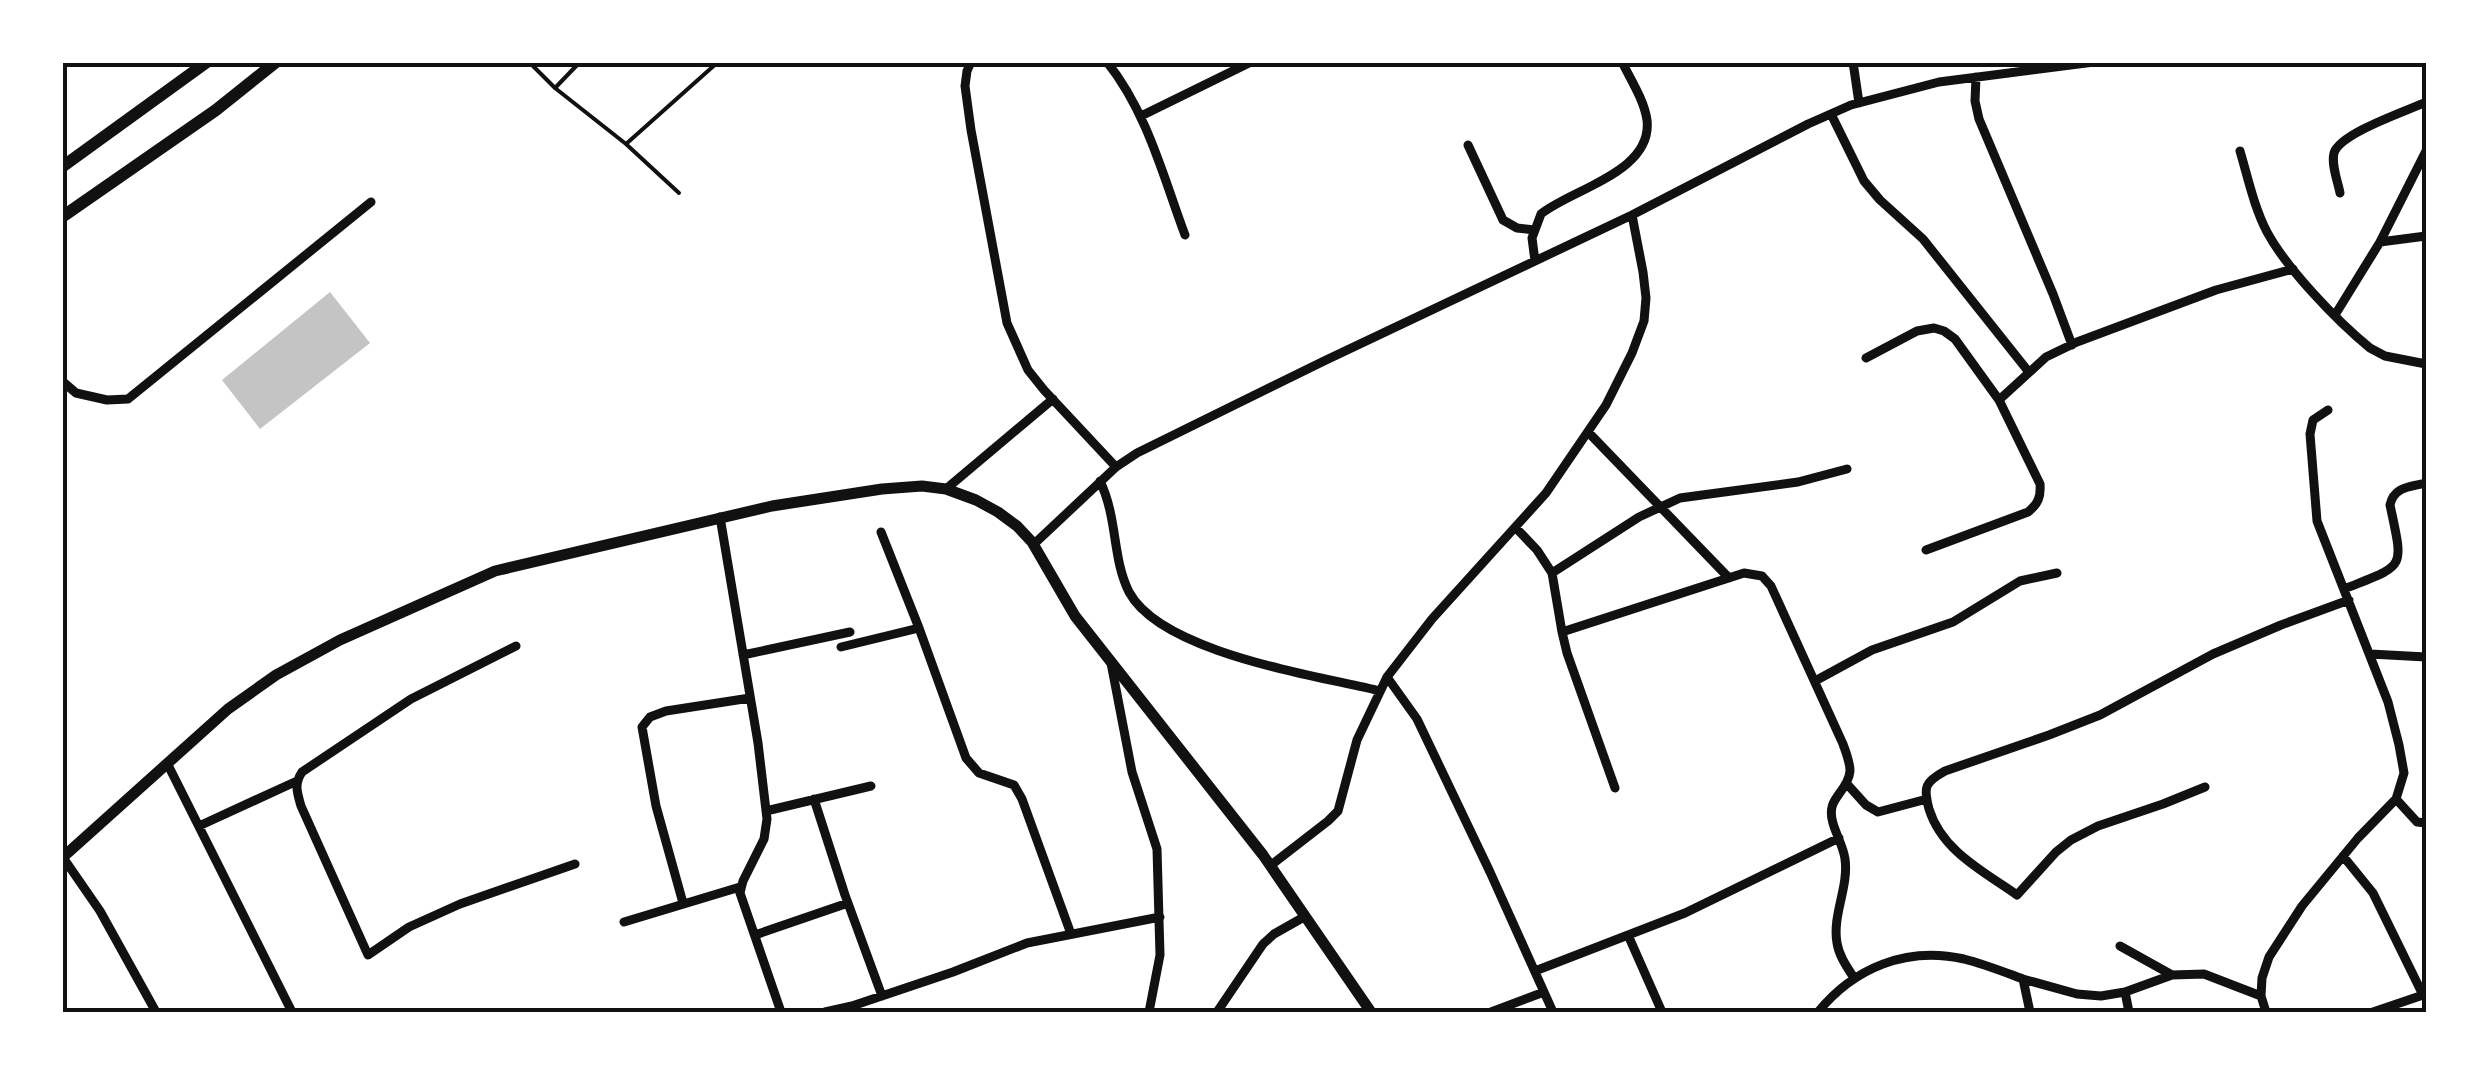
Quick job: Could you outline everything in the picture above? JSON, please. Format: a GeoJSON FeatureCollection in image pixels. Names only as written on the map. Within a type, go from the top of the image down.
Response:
{"type":"FeatureCollection","features":[{"type":"Feature","properties":{"kind":"main road"},"geometry":{"type":"LineString","coordinates":[[62,167],[207,62]]}},
{"type":"Feature","properties":{"kind":"main road"},"geometry":{"type":"LineString","coordinates":[[62,217],[216,110],[276,62]]}},
{"type":"Feature","properties":{"kind":"street"},"geometry":{"type":"LineString","coordinates":[[971,62],[965,86],[971,130],[1007,323],[1028,370],[1116,467]]}},
{"type":"Feature","properties":{"kind":"street"},"geometry":{"type":"LineString","coordinates":[[1107,62],[1141,116],[1185,235]]}},
{"type":"Feature","properties":{"kind":"street"},"geometry":{"type":"LineString","coordinates":[[1141,116],[1251,62]]}},
{"type":"Feature","properties":{"kind":"street"},"geometry":{"type":"LineString","coordinates":[[1535,261],[1532,238],[1541,214],[1628,164],[1640,150],[1647,118],[1622,62]]}},
{"type":"Feature","properties":{"kind":"street"},"geometry":{"type":"LineString","coordinates":[[1853,62],[1859,103]]}},
{"type":"Feature","properties":{"kind":"street"},"geometry":{"type":"LineString","coordinates":[[1033,544],[1116,467],[1137,454],[1831,114],[1939,82],[2094,62]]}},
{"type":"Feature","properties":{"kind":"street"},"geometry":{"type":"LineString","coordinates":[[1976,77],[1979,119],[2072,345]]}},
{"type":"Feature","properties":{"kind":"street"},"geometry":{"type":"LineString","coordinates":[[2340,194],[2334,162],[2338,145],[2426,102]]}},
{"type":"Feature","properties":{"kind":"street"},"geometry":{"type":"LineString","coordinates":[[1831,114],[1864,181],[1923,238],[2028,371]]}},
{"type":"Feature","properties":{"kind":"street"},"geometry":{"type":"LineString","coordinates":[[1468,145],[1504,220],[1517,228],[1534,230]]}},
{"type":"Feature","properties":{"kind":"street"},"geometry":{"type":"LineString","coordinates":[[2240,151],[2266,230],[2292,270],[2370,348],[2384,356],[2426,364]]}},
{"type":"Feature","properties":{"kind":"street"},"geometry":{"type":"LineString","coordinates":[[2335,315],[2380,242],[2426,151]]}},
{"type":"Feature","properties":{"kind":"street"},"geometry":{"type":"LineString","coordinates":[[62,381],[76,393],[108,400],[128,399],[371,202]]}},
{"type":"Feature","properties":{"kind":"street"},"geometry":{"type":"LineString","coordinates":[[1270,866],[1338,811],[1357,740],[1388,677],[1432,619],[1546,493],[1588,432],[1632,353],[1644,321],[1645,285],[1632,214]]}},
{"type":"Feature","properties":{"kind":"street"},"geometry":{"type":"LineString","coordinates":[[2380,242],[2426,236]]}},
{"type":"Feature","properties":{"kind":"street"},"geometry":{"type":"LineString","coordinates":[[1999,400],[2046,356],[2216,290],[2292,270]]}},
{"type":"Feature","properties":{"kind":"street"},"geometry":{"type":"LineString","coordinates":[[1866,358],[1917,331],[1944,331],[1955,339],[1999,400],[2040,484],[2041,495],[2028,512],[1926,550]]}},
{"type":"Feature","properties":{"kind":"street"},"geometry":{"type":"LineString","coordinates":[[946,489],[1053,399]]}},
{"type":"Feature","properties":{"kind":"street"},"geometry":{"type":"LineString","coordinates":[[2266,1012],[2261,996],[2269,957],[2302,906],[2396,799],[2404,773],[2388,702],[2317,521],[2311,426],[2317,416],[2328,410]]}},
{"type":"Feature","properties":{"kind":"street"},"geometry":{"type":"LineString","coordinates":[[1588,432],[1730,578]]}},
{"type":"Feature","properties":{"kind":"street"},"geometry":{"type":"LineString","coordinates":[[1552,573],[1639,517],[1680,498],[1798,482],[1846,468]]}},
{"type":"Feature","properties":{"kind":"street"},"geometry":{"type":"LineString","coordinates":[[1100,482],[1112,509],[1122,575],[1131,595],[1154,620],[1201,645],[1230,655],[1380,691]]}},
{"type":"Feature","properties":{"kind":"street"},"geometry":{"type":"LineString","coordinates":[[2344,589],[2393,568],[2400,551],[2391,499],[2400,489],[2426,484]]}},
{"type":"Feature","properties":{"kind":"street"},"geometry":{"type":"LineString","coordinates":[[156,1012],[100,911],[63,857],[228,709],[276,675],[340,640],[495,570],[772,506],[922,486],[946,489],[976,500],[1018,526],[1076,616],[1270,866],[1371,1012]]}},
{"type":"Feature","properties":{"kind":"street"},"geometry":{"type":"LineString","coordinates":[[720,517],[766,810],[767,830],[740,887],[740,898],[781,1012]]}},
{"type":"Feature","properties":{"kind":"street"},"geometry":{"type":"LineString","coordinates":[[1516,528],[1552,573],[1562,632],[1615,788]]}},
{"type":"Feature","properties":{"kind":"street"},"geometry":{"type":"LineString","coordinates":[[881,532],[966,758],[978,773],[1014,785],[1070,934]]}},
{"type":"Feature","properties":{"kind":"street"},"geometry":{"type":"LineString","coordinates":[[1562,632],[1744,573],[1762,576],[1771,586],[1847,755],[1851,774],[1831,808],[1847,869],[1836,942],[1854,978]]}},
{"type":"Feature","properties":{"kind":"street"},"geometry":{"type":"LineString","coordinates":[[1815,681],[1872,650],[1952,622],[2020,581],[2058,573]]}},
{"type":"Feature","properties":{"kind":"street"},"geometry":{"type":"LineString","coordinates":[[2205,786],[2071,840],[2017,895],[1958,854],[1939,834],[1925,793],[1927,784],[1945,771],[2100,714],[2213,654],[2349,600]]}},
{"type":"Feature","properties":{"kind":"street"},"geometry":{"type":"LineString","coordinates":[[842,647],[919,628]]}},
{"type":"Feature","properties":{"kind":"street"},"geometry":{"type":"LineString","coordinates":[[743,655],[850,632]]}},
{"type":"Feature","properties":{"kind":"street"},"geometry":{"type":"LineString","coordinates":[[199,826],[296,781],[312,764],[411,700],[516,646]]}},
{"type":"Feature","properties":{"kind":"street"},"geometry":{"type":"LineString","coordinates":[[2370,654],[2426,657]]}},
{"type":"Feature","properties":{"kind":"street"},"geometry":{"type":"LineString","coordinates":[[1110,660],[1132,772],[1157,849],[1160,955],[1148,1012]]}},
{"type":"Feature","properties":{"kind":"street"},"geometry":{"type":"LineString","coordinates":[[1388,677],[1417,719],[1553,1012]]}},
{"type":"Feature","properties":{"kind":"street"},"geometry":{"type":"LineString","coordinates":[[683,902],[656,806],[642,727],[650,717],[666,711],[750,698]]}},
{"type":"Feature","properties":{"kind":"street"},"geometry":{"type":"LineString","coordinates":[[167,762],[292,1012]]}},
{"type":"Feature","properties":{"kind":"street"},"geometry":{"type":"LineString","coordinates":[[296,781],[301,806],[368,955],[408,928],[460,904],[575,864]]}},
{"type":"Feature","properties":{"kind":"street"},"geometry":{"type":"LineString","coordinates":[[1847,784],[1878,812],[1927,799]]}},
{"type":"Feature","properties":{"kind":"street"},"geometry":{"type":"LineString","coordinates":[[766,810],[871,786]]}},
{"type":"Feature","properties":{"kind":"street"},"geometry":{"type":"LineString","coordinates":[[814,799],[882,996]]}},
{"type":"Feature","properties":{"kind":"street"},"geometry":{"type":"LineString","coordinates":[[2396,799],[2417,822],[2426,824]]}},
{"type":"Feature","properties":{"kind":"street"},"geometry":{"type":"LineString","coordinates":[[1535,971],[1702,905],[1839,838]]}},
{"type":"Feature","properties":{"kind":"street"},"geometry":{"type":"LineString","coordinates":[[2343,856],[2373,893],[2425,994],[2373,1012]]}},
{"type":"Feature","properties":{"kind":"street"},"geometry":{"type":"LineString","coordinates":[[624,922],[740,887]]}},
{"type":"Feature","properties":{"kind":"street"},"geometry":{"type":"LineString","coordinates":[[756,935],[848,903]]}},
{"type":"Feature","properties":{"kind":"street"},"geometry":{"type":"LineString","coordinates":[[825,1012],[953,972],[1027,943],[1160,917]]}},
{"type":"Feature","properties":{"kind":"street"},"geometry":{"type":"LineString","coordinates":[[1218,1012],[1263,944],[1304,917]]}},
{"type":"Feature","properties":{"kind":"street"},"geometry":{"type":"LineString","coordinates":[[1628,935],[1662,1012]]}},
{"type":"Feature","properties":{"kind":"street"},"geometry":{"type":"LineString","coordinates":[[2120,946],[2172,974]]}},
{"type":"Feature","properties":{"kind":"street"},"geometry":{"type":"LineString","coordinates":[[1818,1012],[1854,978],[1877,965],[1904,957],[1963,959],[2088,996],[2125,992],[2172,974],[2204,974],[2261,996]]}},
{"type":"Feature","properties":{"kind":"street"},"geometry":{"type":"LineString","coordinates":[[2024,979],[2030,1012]]}},
{"type":"Feature","properties":{"kind":"street"},"geometry":{"type":"LineString","coordinates":[[1491,1012],[1544,992]]}},
{"type":"Feature","properties":{"kind":"street"},"geometry":{"type":"LineString","coordinates":[[2125,992],[2129,1012]]}},
{"type":"Feature","properties":{"kind":"lane"},"geometry":{"type":"LineString","coordinates":[[528,62],[679,193]]}},
{"type":"Feature","properties":{"kind":"lane"},"geometry":{"type":"LineString","coordinates":[[555,88],[580,62]]}},
{"type":"Feature","properties":{"kind":"lane"},"geometry":{"type":"LineString","coordinates":[[626,144],[718,62]]}},
{"type":"Feature","properties":{"kind":"building"},"geometry":{"type":"Polygon","coordinates":[[[330,292],[370,343],[260,429],[222,380],[330,292]]]}}]}
